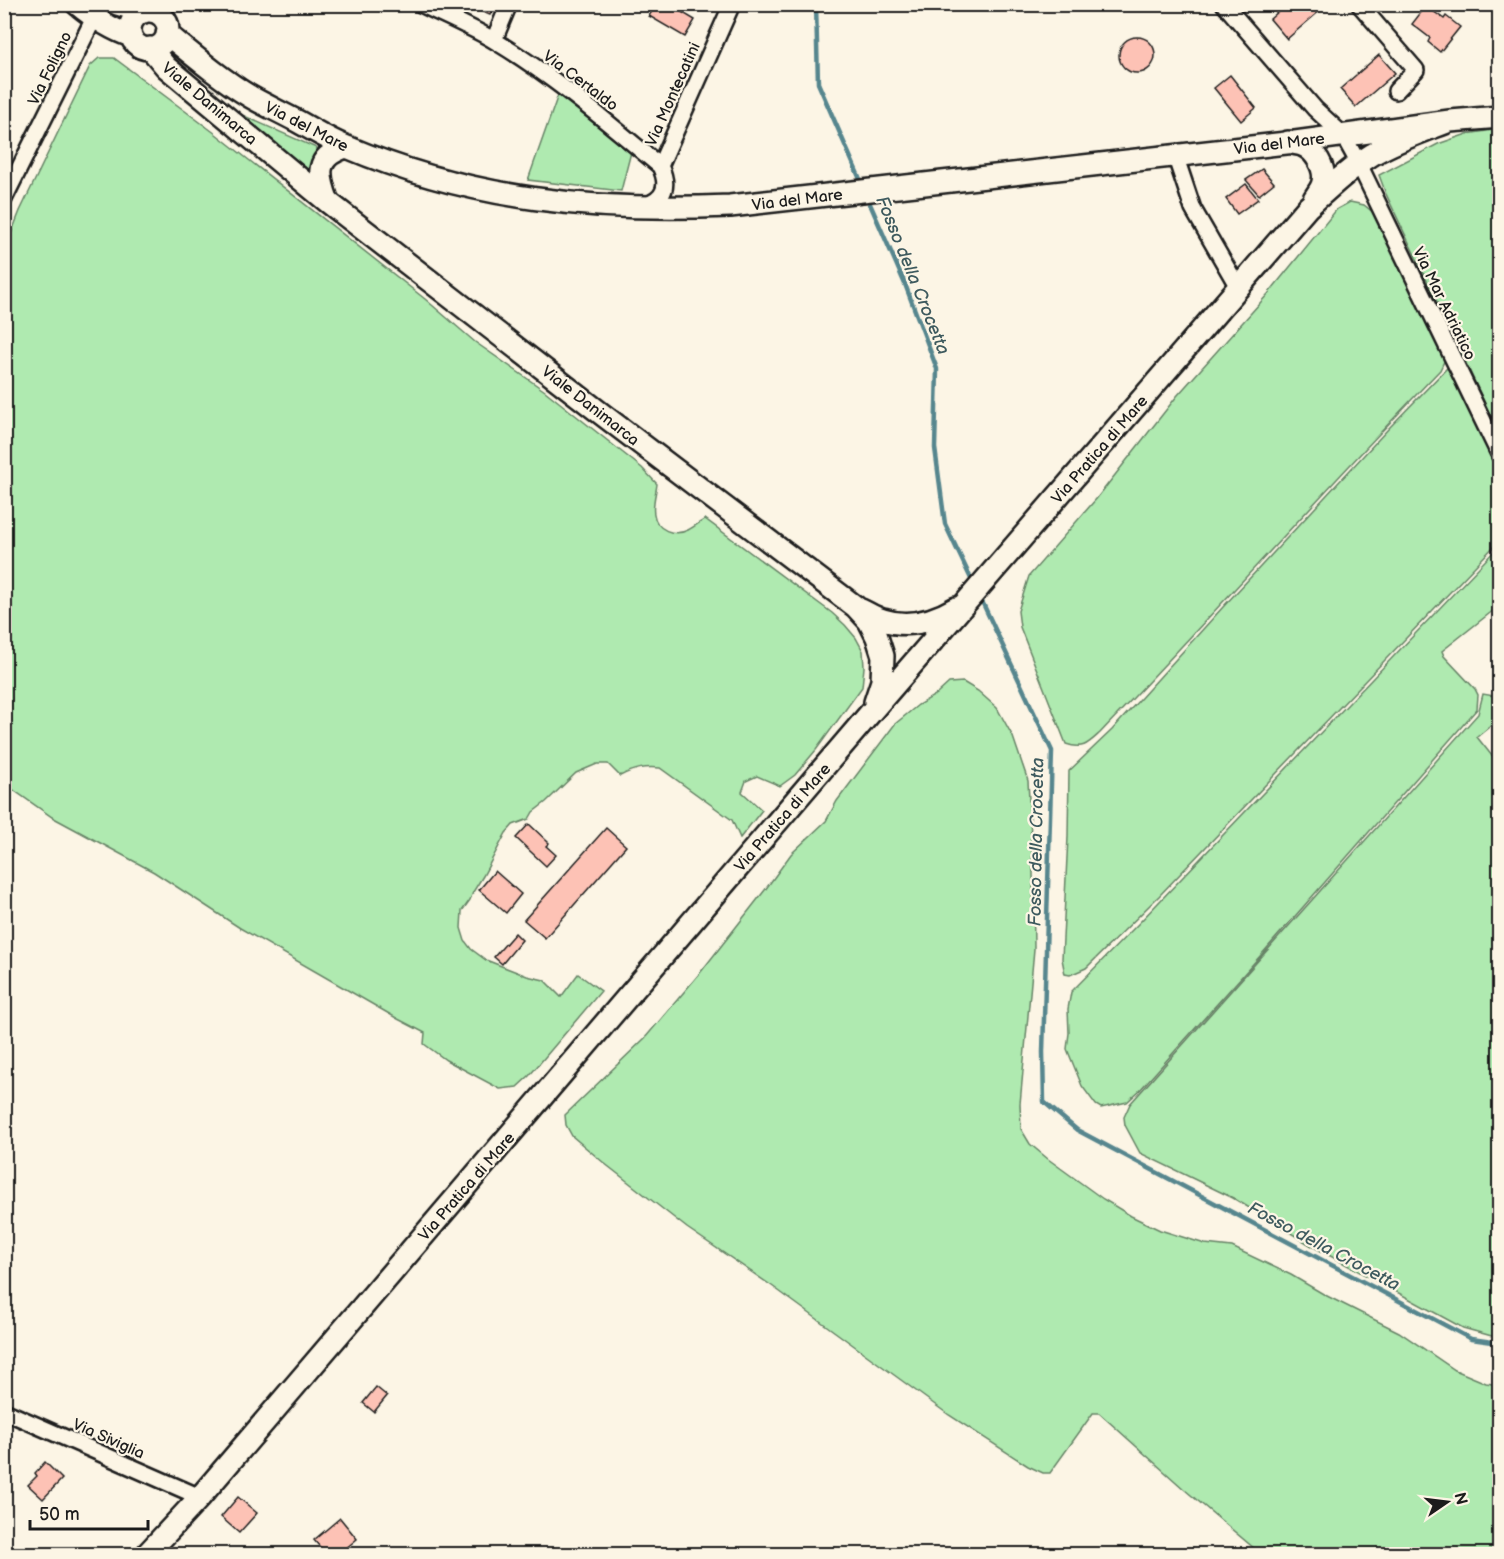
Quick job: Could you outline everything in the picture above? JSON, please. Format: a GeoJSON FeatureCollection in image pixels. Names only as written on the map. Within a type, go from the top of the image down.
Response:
{"type":"FeatureCollection","features":[{"type":"Feature","properties":{"kind":"main road"},"geometry":{"type":"LineString","coordinates":[[77,4],[94,18],[131,36],[138,45],[150,48],[161,44],[158,16]]}},
{"type":"Feature","properties":{"kind":"main road"},"geometry":{"type":"LineString","coordinates":[[117,4],[158,16]]}},
{"type":"Feature","properties":{"kind":"main road"},"geometry":{"type":"LineString","coordinates":[[131,36],[131,24],[134,18],[158,16]]}},
{"type":"Feature","properties":{"kind":"main road","name":"Via del Mare"},"geometry":{"type":"LineString","coordinates":[[158,16],[223,78],[251,98],[346,147],[404,169],[487,191],[544,201],[635,208],[678,209],[730,206],[1288,142],[1450,120],[1500,117]]}},
{"type":"Feature","properties":{"kind":"main road","name":"Viale Danimarca"},"geometry":{"type":"LineString","coordinates":[[150,48],[166,67],[328,202],[856,607],[869,621],[883,656],[882,681],[872,711]]}},
{"type":"Feature","properties":{"kind":"main road","name":"Via Pratica di Mare"},"geometry":{"type":"LineString","coordinates":[[147,1554],[200,1497],[872,711],[1308,207],[1342,176],[1374,154],[1450,120]]}},
{"type":"Feature","properties":{"kind":"main road"},"geometry":{"type":"LineString","coordinates":[[1288,142],[1309,149],[1320,163],[1323,182],[1308,207]]}},
{"type":"Feature","properties":{"kind":"main road"},"geometry":{"type":"LineString","coordinates":[[328,202],[320,175],[322,162],[332,152],[346,147]]}},
{"type":"Feature","properties":{"kind":"main road","name":"Viale Danimarca"},"geometry":{"type":"LineString","coordinates":[[856,607],[883,620],[905,623],[924,622],[965,604]]}},
{"type":"Feature","properties":{"kind":"street","name":"Via Certaldo"},"geometry":{"type":"LineString","coordinates":[[421,4],[494,39],[542,71],[582,100],[660,166]]}},
{"type":"Feature","properties":{"kind":"street"},"geometry":{"type":"LineString","coordinates":[[494,39],[509,4]]}},
{"type":"Feature","properties":{"kind":"street","name":"Via Montecatini"},"geometry":{"type":"LineString","coordinates":[[660,166],[732,4]]}},
{"type":"Feature","properties":{"kind":"street","name":"Via Mar Adriatico"},"geometry":{"type":"LineString","coordinates":[[1224,4],[1315,109],[1343,135],[1500,456]]}},
{"type":"Feature","properties":{"kind":"street"},"geometry":{"type":"LineString","coordinates":[[1359,4],[1416,70],[1396,91]]}},
{"type":"Feature","properties":{"kind":"street","name":"Via Foligno"},"geometry":{"type":"LineString","coordinates":[[4,199],[94,18]]}},
{"type":"Feature","properties":{"kind":"street"},"geometry":{"type":"LineString","coordinates":[[1175,155],[1193,209],[1238,287]]}},
{"type":"Feature","properties":{"kind":"street"},"geometry":{"type":"LineString","coordinates":[[635,208],[655,201],[664,192],[665,179],[660,166]]}},
{"type":"Feature","properties":{"kind":"street","name":"Via Siviglia"},"geometry":{"type":"LineString","coordinates":[[4,1411],[200,1497]]}},
{"type":"Feature","properties":{"kind":"green space"},"geometry":{"type":"Polygon","coordinates":[[[99,58],[114,58],[216,134],[425,299],[475,342],[545,391],[642,468],[657,484],[654,503],[655,520],[662,528],[666,531],[683,532],[705,519],[832,613],[856,638],[863,651],[862,687],[795,775],[780,786],[757,776],[746,781],[742,792],[762,810],[740,838],[732,820],[660,768],[649,767],[620,776],[608,764],[597,764],[576,773],[533,812],[529,819],[513,825],[506,833],[462,911],[461,928],[465,941],[471,949],[486,960],[544,980],[561,997],[578,974],[601,991],[517,1087],[500,1089],[446,1060],[424,1044],[425,1033],[240,928],[154,872],[52,817],[5,784],[5,249],[20,211],[90,66],[99,58]]]}},
{"type":"Feature","properties":{"kind":"green space"},"geometry":{"type":"Polygon","coordinates":[[[558,95],[631,152],[621,191],[528,180],[558,95]]]}},
{"type":"Feature","properties":{"kind":"green space"},"geometry":{"type":"Polygon","coordinates":[[[224,107],[323,151],[313,162],[310,174],[224,107]]]}},
{"type":"Feature","properties":{"kind":"green space"},"geometry":{"type":"Polygon","coordinates":[[[1500,129],[1499,433],[1379,175],[1438,144],[1467,134],[1500,129]]]}},
{"type":"Feature","properties":{"kind":"green space"},"geometry":{"type":"Polygon","coordinates":[[[1350,202],[1364,205],[1374,213],[1388,237],[1446,357],[1440,370],[1100,733],[1085,745],[1066,744],[1020,627],[1018,611],[1029,576],[1097,498],[1177,396],[1268,294],[1337,209],[1350,202]]]}},
{"type":"Feature","properties":{"kind":"green space"},"geometry":{"type":"Polygon","coordinates":[[[1448,367],[1455,376],[1499,467],[1499,541],[1159,896],[1086,968],[1070,975],[1065,974],[1062,959],[1069,771],[1112,730],[1223,607],[1448,367]]]}},
{"type":"Feature","properties":{"kind":"green space"},"geometry":{"type":"Polygon","coordinates":[[[1499,546],[1499,606],[1442,651],[1475,689],[1478,695],[1477,709],[1140,1090],[1127,1102],[1101,1108],[1096,1105],[1082,1086],[1067,1049],[1068,1009],[1071,992],[1499,546]]]}},
{"type":"Feature","properties":{"kind":"green space"},"geometry":{"type":"Polygon","coordinates":[[[963,682],[978,691],[997,708],[1013,737],[1028,781],[1034,949],[1020,1104],[1021,1129],[1030,1144],[1103,1199],[1131,1216],[1160,1230],[1205,1244],[1232,1247],[1291,1275],[1325,1295],[1399,1332],[1455,1370],[1486,1383],[1499,1385],[1499,1554],[1261,1554],[1099,1413],[1093,1413],[1050,1473],[1043,1473],[1028,1466],[949,1415],[772,1286],[687,1228],[572,1136],[566,1125],[565,1115],[645,1038],[700,973],[791,854],[826,821],[837,801],[895,724],[949,683],[963,682]]]}},
{"type":"Feature","properties":{"kind":"green space"},"geometry":{"type":"Polygon","coordinates":[[[1499,693],[1499,719],[1477,737],[1500,766],[1499,1338],[1463,1328],[1312,1246],[1233,1198],[1140,1153],[1125,1125],[1124,1117],[1130,1104],[1478,714],[1483,694],[1494,696],[1499,693]]]}},
{"type":"Feature","properties":{"kind":"building"},"geometry":{"type":"Polygon","coordinates":[[[464,4],[495,4],[490,15],[464,4]]]}},
{"type":"Feature","properties":{"kind":"building"},"geometry":{"type":"Polygon","coordinates":[[[656,4],[680,4],[678,10],[695,20],[685,37],[649,16],[656,4]]]}},
{"type":"Feature","properties":{"kind":"building"},"geometry":{"type":"Polygon","coordinates":[[[1287,4],[1321,4],[1323,8],[1287,39],[1270,19],[1287,4]]]}},
{"type":"Feature","properties":{"kind":"building"},"geometry":{"type":"Polygon","coordinates":[[[1426,6],[1444,19],[1446,16],[1460,27],[1440,52],[1428,42],[1430,38],[1412,24],[1426,6]]]}},
{"type":"Feature","properties":{"kind":"building"},"geometry":{"type":"Polygon","coordinates":[[[1137,37],[1150,42],[1155,55],[1150,68],[1137,73],[1124,68],[1119,55],[1124,42],[1137,37]]]}},
{"type":"Feature","properties":{"kind":"building"},"geometry":{"type":"Polygon","coordinates":[[[1379,55],[1395,73],[1356,107],[1340,89],[1379,55]]]}},
{"type":"Feature","properties":{"kind":"building"},"geometry":{"type":"Polygon","coordinates":[[[1230,75],[1256,108],[1241,121],[1214,88],[1230,75]]]}},
{"type":"Feature","properties":{"kind":"building"},"geometry":{"type":"Polygon","coordinates":[[[1262,169],[1274,183],[1259,195],[1246,180],[1262,169]]]}},
{"type":"Feature","properties":{"kind":"building"},"geometry":{"type":"Polygon","coordinates":[[[1246,184],[1258,199],[1237,214],[1226,199],[1246,184]]]}},
{"type":"Feature","properties":{"kind":"building"},"geometry":{"type":"Polygon","coordinates":[[[529,824],[549,843],[546,846],[556,855],[546,866],[516,838],[529,824]]]}},
{"type":"Feature","properties":{"kind":"building"},"geometry":{"type":"Polygon","coordinates":[[[606,828],[626,846],[545,938],[524,920],[606,828]]]}},
{"type":"Feature","properties":{"kind":"building"},"geometry":{"type":"Polygon","coordinates":[[[495,871],[521,894],[506,913],[479,890],[495,871]]]}},
{"type":"Feature","properties":{"kind":"building"},"geometry":{"type":"Polygon","coordinates":[[[515,933],[522,940],[502,964],[494,957],[515,933]]]}},
{"type":"Feature","properties":{"kind":"building"},"geometry":{"type":"Polygon","coordinates":[[[376,1387],[387,1396],[374,1412],[363,1403],[376,1387]]]}},
{"type":"Feature","properties":{"kind":"building"},"geometry":{"type":"Polygon","coordinates":[[[45,1462],[62,1479],[43,1499],[28,1485],[37,1476],[35,1473],[45,1462]]]}},
{"type":"Feature","properties":{"kind":"building"},"geometry":{"type":"Polygon","coordinates":[[[238,1497],[257,1513],[239,1533],[221,1517],[238,1497]]]}},
{"type":"Feature","properties":{"kind":"building"},"geometry":{"type":"Polygon","coordinates":[[[340,1518],[357,1539],[339,1554],[326,1554],[314,1540],[340,1518]]]}},
{"type":"Feature","properties":{"kind":"waterway","name":"Fosso della Crocetta"},"geometry":{"type":"LineString","coordinates":[[816,4],[818,83],[863,186]]}},
{"type":"Feature","properties":{"kind":"waterway","name":"Fosso della Crocetta"},"geometry":{"type":"LineString","coordinates":[[867,197],[905,284],[937,369],[935,448],[945,524],[974,585]]}},
{"type":"Feature","properties":{"kind":"waterway","name":"Fosso della Crocetta"},"geometry":{"type":"LineString","coordinates":[[979,595],[1052,751],[1043,1052],[1044,1102],[1077,1130],[1471,1339],[1500,1343]]}}]}
